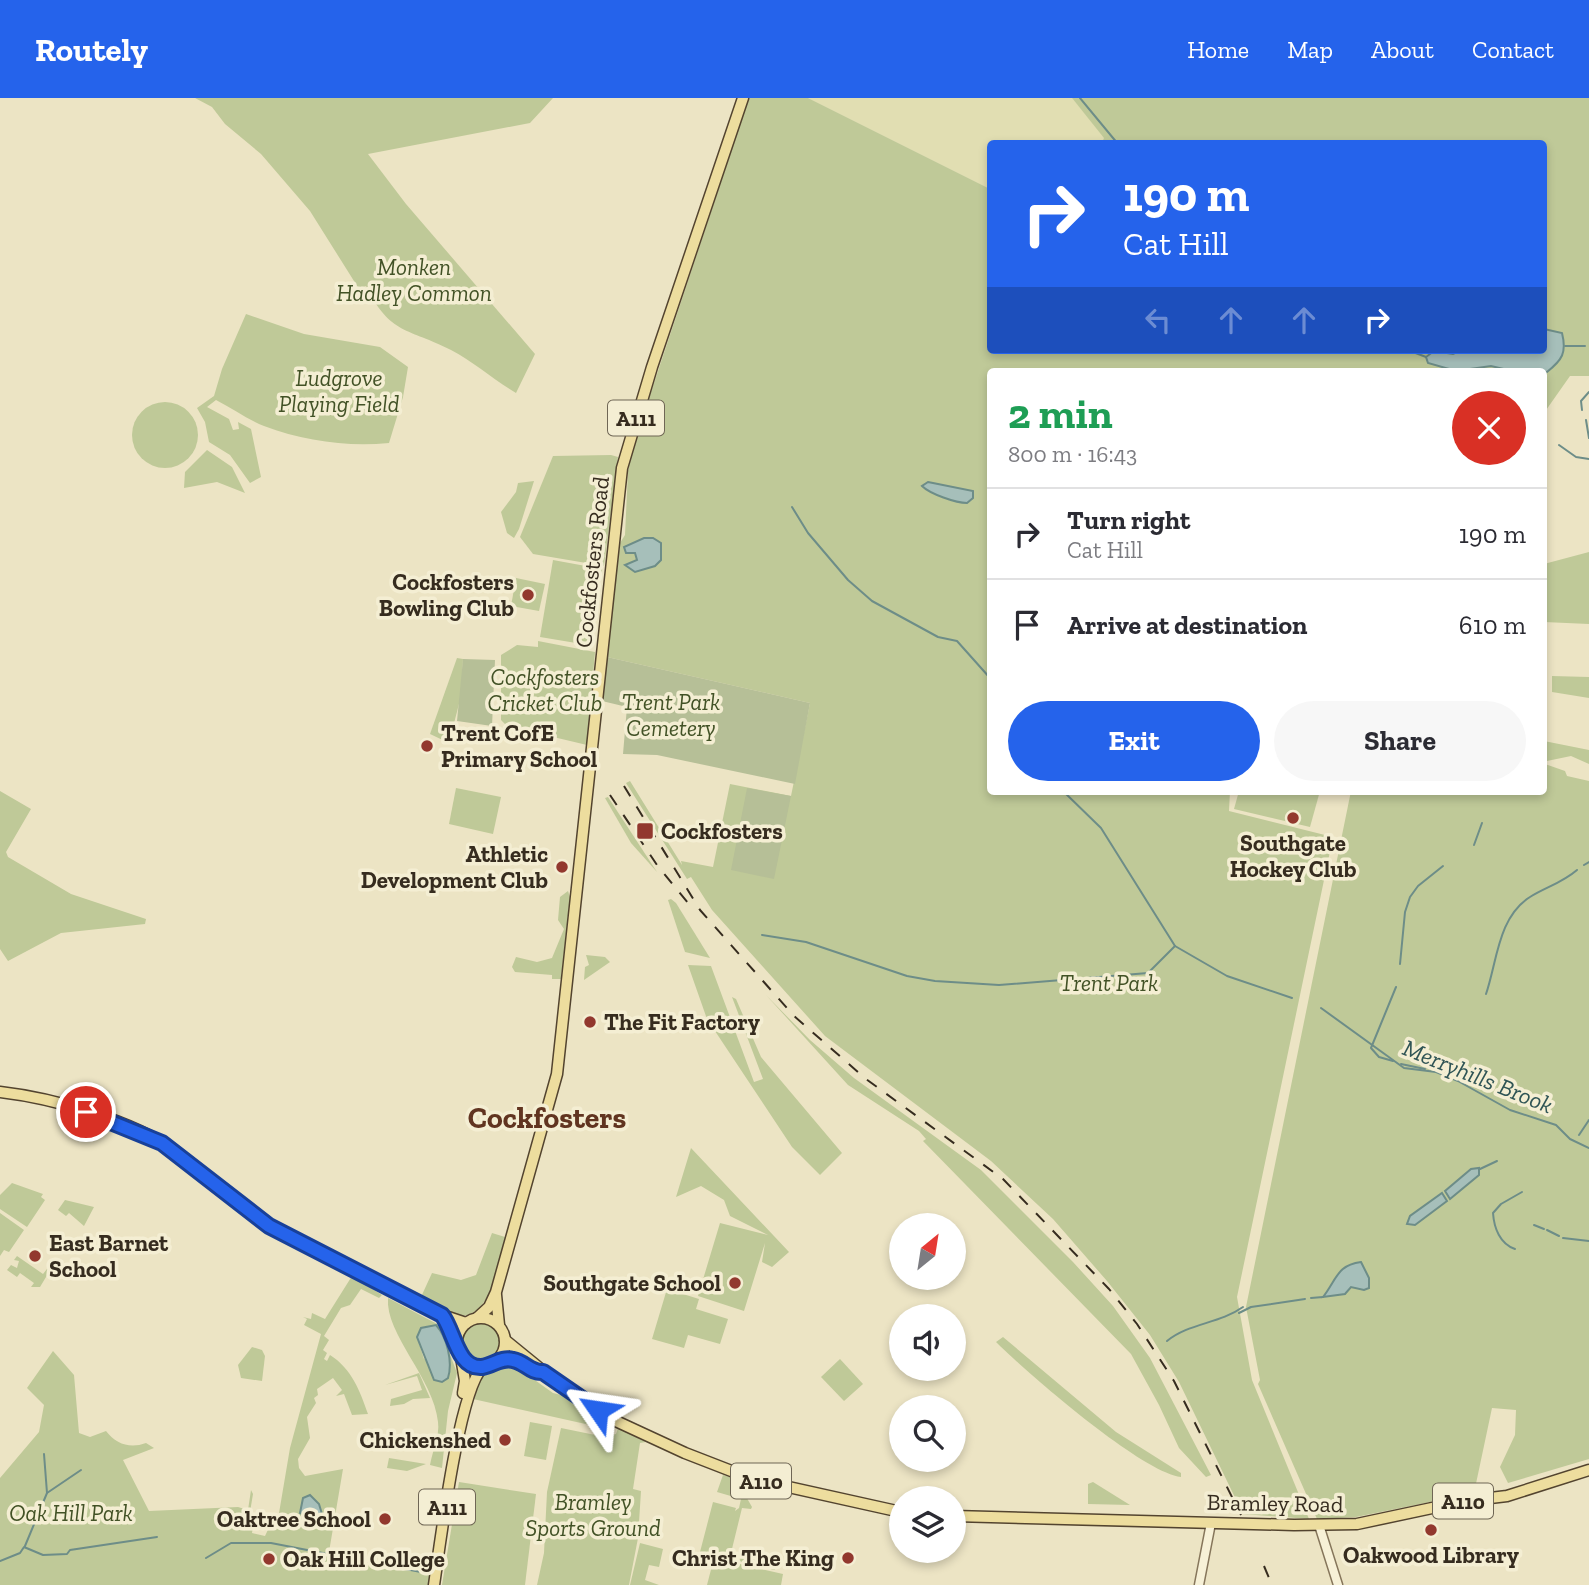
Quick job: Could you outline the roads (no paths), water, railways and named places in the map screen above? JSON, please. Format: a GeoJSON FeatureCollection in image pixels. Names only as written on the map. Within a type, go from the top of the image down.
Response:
{"type":"FeatureCollection","features":[{"type":"Feature","properties":{"kind":"main road","name":"Cockfosters Road"},"geometry":{"type":"LineString","coordinates":[[477,1318],[488,1307],[496,1292],[557,1074],[622,468],[652,367],[743,98]]}},
{"type":"Feature","properties":{"kind":"main road"},"geometry":{"type":"LineString","coordinates":[[0,1092],[63,1104],[154,1139],[175,1151],[269,1226],[442,1315],[466,1323]]}},
{"type":"Feature","properties":{"kind":"main road","name":"Cockfosters Road"},"geometry":{"type":"LineString","coordinates":[[496,1292],[499,1325]]}},
{"type":"Feature","properties":{"kind":"main road"},"geometry":{"type":"LineString","coordinates":[[442,1315],[461,1357],[471,1364],[483,1367],[498,1360],[504,1351],[505,1340],[499,1325],[488,1318],[477,1318],[466,1323],[456,1341]]}},
{"type":"Feature","properties":{"kind":"main road","name":"A110"},"geometry":{"type":"LineString","coordinates":[[505,1340],[543,1372],[598,1410],[685,1453],[752,1479],[889,1508]]}},
{"type":"Feature","properties":{"kind":"main road","name":"A111"},"geometry":{"type":"LineString","coordinates":[[434,1585],[460,1428],[465,1381],[461,1357]]}},
{"type":"Feature","properties":{"kind":"main road","name":"A110"},"geometry":{"type":"LineString","coordinates":[[498,1360],[513,1360],[535,1372],[543,1372]]}},
{"type":"Feature","properties":{"kind":"main road","name":"A111"},"geometry":{"type":"LineString","coordinates":[[460,1428],[473,1378],[483,1367]]}},
{"type":"Feature","properties":{"kind":"main road","name":"Bramley Road"},"geometry":{"type":"LineString","coordinates":[[966,1516],[1319,1525],[1374,1522],[1456,1503],[1507,1496],[1589,1470]]}},
{"type":"Feature","properties":{"kind":"street"},"geometry":{"type":"LineString","coordinates":[[1199,1585],[1211,1522]]}},
{"type":"Feature","properties":{"kind":"street"},"geometry":{"type":"LineString","coordinates":[[1319,1525],[1338,1585]]}},
{"type":"Feature","properties":{"kind":"water"},"geometry":{"type":"Polygon","coordinates":[[[1547,330],[1562,333],[1564,346],[1560,360],[1547,372],[1547,368],[1446,368],[1428,363],[1426,357],[1430,354],[1547,354],[1547,330]]]}},
{"type":"Feature","properties":{"kind":"water"},"geometry":{"type":"Polygon","coordinates":[[[928,482],[973,491],[973,498],[967,503],[943,498],[922,486],[928,482]]]}},
{"type":"Feature","properties":{"kind":"water"},"geometry":{"type":"Polygon","coordinates":[[[644,538],[653,538],[661,543],[661,560],[655,566],[635,572],[625,565],[637,560],[635,553],[626,553],[624,547],[644,538]]]}},
{"type":"Feature","properties":{"kind":"water"},"geometry":{"type":"Polygon","coordinates":[[[1479,1168],[1479,1175],[1450,1199],[1445,1191],[1471,1169],[1479,1168]]]}},
{"type":"Feature","properties":{"kind":"water"},"geometry":{"type":"Polygon","coordinates":[[[1442,1193],[1447,1201],[1415,1225],[1407,1224],[1410,1216],[1442,1193]]]}},
{"type":"Feature","properties":{"kind":"water"},"geometry":{"type":"Polygon","coordinates":[[[1361,1262],[1369,1278],[1369,1288],[1364,1290],[1351,1287],[1345,1294],[1323,1297],[1342,1270],[1361,1262]]]}},
{"type":"Feature","properties":{"kind":"water"},"geometry":{"type":"Polygon","coordinates":[[[436,1325],[446,1343],[449,1357],[448,1378],[442,1382],[434,1380],[417,1337],[421,1328],[436,1325]]]}},
{"type":"Feature","properties":{"kind":"water"},"geometry":{"type":"Polygon","coordinates":[[[310,1495],[319,1504],[322,1514],[317,1522],[300,1513],[303,1498],[310,1495]]]}},
{"type":"Feature","properties":{"kind":"waterway"},"geometry":{"type":"LineString","coordinates":[[1080,98],[1115,140]]}},
{"type":"Feature","properties":{"kind":"waterway"},"geometry":{"type":"LineString","coordinates":[[1565,346],[1585,346]]}},
{"type":"Feature","properties":{"kind":"waterway"},"geometry":{"type":"LineString","coordinates":[[1418,354],[1426,357]]}},
{"type":"Feature","properties":{"kind":"waterway"},"geometry":{"type":"LineString","coordinates":[[1582,410],[1581,401],[1589,392]]}},
{"type":"Feature","properties":{"kind":"waterway"},"geometry":{"type":"LineString","coordinates":[[1586,420],[1589,438]]}},
{"type":"Feature","properties":{"kind":"waterway"},"geometry":{"type":"LineString","coordinates":[[1559,445],[1576,457],[1589,459]]}},
{"type":"Feature","properties":{"kind":"waterway","name":"Merryhills Brook"},"geometry":{"type":"LineString","coordinates":[[792,507],[808,533],[848,580],[872,601],[938,637],[957,641],[987,675]]}},
{"type":"Feature","properties":{"kind":"waterway","name":"Merryhills Brook"},"geometry":{"type":"LineString","coordinates":[[1067,795],[1101,828],[1175,946],[1227,976],[1292,998]]}},
{"type":"Feature","properties":{"kind":"waterway"},"geometry":{"type":"LineString","coordinates":[[1474,845],[1482,823]]}},
{"type":"Feature","properties":{"kind":"waterway"},"geometry":{"type":"LineString","coordinates":[[1584,865],[1589,862]]}},
{"type":"Feature","properties":{"kind":"waterway"},"geometry":{"type":"LineString","coordinates":[[1400,964],[1405,912],[1410,897],[1418,886],[1443,866]]}},
{"type":"Feature","properties":{"kind":"waterway"},"geometry":{"type":"LineString","coordinates":[[1486,994],[1500,941],[1511,916],[1530,897],[1577,870]]}},
{"type":"Feature","properties":{"kind":"waterway"},"geometry":{"type":"LineString","coordinates":[[762,935],[806,942],[907,976],[935,981],[999,985],[1148,973],[1175,946]]}},
{"type":"Feature","properties":{"kind":"waterway"},"geometry":{"type":"LineString","coordinates":[[1393,1061],[1379,1057],[1371,1048],[1396,987]]}},
{"type":"Feature","properties":{"kind":"waterway","name":"Merryhills Brook"},"geometry":{"type":"LineString","coordinates":[[1321,1008],[1404,1068],[1436,1072],[1458,1081],[1510,1110],[1556,1125],[1570,1139],[1589,1148]]}},
{"type":"Feature","properties":{"kind":"waterway","name":"Merryhills Brook"},"geometry":{"type":"LineString","coordinates":[[1401,1064],[1425,1069]]}},
{"type":"Feature","properties":{"kind":"waterway"},"geometry":{"type":"LineString","coordinates":[[1579,1135],[1589,1120]]}},
{"type":"Feature","properties":{"kind":"waterway"},"geometry":{"type":"LineString","coordinates":[[1480,1169],[1497,1161]]}},
{"type":"Feature","properties":{"kind":"waterway"},"geometry":{"type":"LineString","coordinates":[[1515,1249],[1499,1235],[1493,1213],[1501,1204],[1522,1192]]}},
{"type":"Feature","properties":{"kind":"waterway"},"geometry":{"type":"LineString","coordinates":[[1534,1225],[1544,1229]]}},
{"type":"Feature","properties":{"kind":"waterway"},"geometry":{"type":"LineString","coordinates":[[1547,1230],[1559,1236]]}},
{"type":"Feature","properties":{"kind":"waterway"},"geometry":{"type":"LineString","coordinates":[[1563,1238],[1589,1241]]}},
{"type":"Feature","properties":{"kind":"waterway"},"geometry":{"type":"LineString","coordinates":[[1311,1298],[1323,1297]]}},
{"type":"Feature","properties":{"kind":"waterway"},"geometry":{"type":"LineString","coordinates":[[1239,1313],[1251,1307],[1305,1299]]}},
{"type":"Feature","properties":{"kind":"waterway"},"geometry":{"type":"LineString","coordinates":[[1167,1341],[1185,1330],[1224,1317],[1243,1307]]}},
{"type":"Feature","properties":{"kind":"waterway"},"geometry":{"type":"LineString","coordinates":[[25,1546],[47,1493],[44,1454]]}},
{"type":"Feature","properties":{"kind":"waterway"},"geometry":{"type":"LineString","coordinates":[[47,1493],[81,1470]]}},
{"type":"Feature","properties":{"kind":"waterway"},"geometry":{"type":"LineString","coordinates":[[0,1561],[20,1553],[24,1547],[43,1555],[67,1554],[70,1550],[157,1537]]}},
{"type":"Feature","properties":{"kind":"waterway"},"geometry":{"type":"LineString","coordinates":[[206,1558],[231,1543],[271,1543],[426,1573]]}},
{"type":"Feature","properties":{"kind":"railway"},"geometry":{"type":"LineString","coordinates":[[624,786],[700,910],[794,1016],[866,1079],[1003,1179],[1109,1289],[1137,1324],[1174,1381],[1241,1515]]}},
{"type":"Feature","properties":{"kind":"railway"},"geometry":{"type":"LineString","coordinates":[[610,795],[657,865],[688,903]]}},
{"type":"Feature","properties":{"kind":"railway"},"geometry":{"type":"LineString","coordinates":[[1264,1566],[1272,1585]]}},
{"type":"Feature","properties":{"kind":"place","name":"Cockfosters Bowling Club"},"geometry":{"type":"Point","coordinates":[528,595]}},
{"type":"Feature","properties":{"kind":"place","name":"Trent CofE Primary School"},"geometry":{"type":"Point","coordinates":[427,746]}},
{"type":"Feature","properties":{"kind":"place","name":"Southgate Hockey Club"},"geometry":{"type":"Point","coordinates":[1293,818]}},
{"type":"Feature","properties":{"kind":"place","name":"Cockfosters"},"geometry":{"type":"Point","coordinates":[645,831]}},
{"type":"Feature","properties":{"kind":"place","name":"Athletic Development Club"},"geometry":{"type":"Point","coordinates":[562,867]}},
{"type":"Feature","properties":{"kind":"place","name":"The Fit Factory"},"geometry":{"type":"Point","coordinates":[590,1022]}},
{"type":"Feature","properties":{"kind":"place","name":"East Barnet School"},"geometry":{"type":"Point","coordinates":[35,1256]}},
{"type":"Feature","properties":{"kind":"place","name":"Southgate School"},"geometry":{"type":"Point","coordinates":[735,1283]}},
{"type":"Feature","properties":{"kind":"place","name":"Chickenshed"},"geometry":{"type":"Point","coordinates":[505,1440]}},
{"type":"Feature","properties":{"kind":"place","name":"Oaktree School"},"geometry":{"type":"Point","coordinates":[385,1519]}},
{"type":"Feature","properties":{"kind":"place","name":"Oakwood Library"},"geometry":{"type":"Point","coordinates":[1431,1530]}},
{"type":"Feature","properties":{"kind":"place","name":"Christ The King"},"geometry":{"type":"Point","coordinates":[848,1558]}},
{"type":"Feature","properties":{"kind":"place","name":"Oak Hill College"},"geometry":{"type":"Point","coordinates":[269,1559]}},
{"type":"Feature","properties":{"kind":"district","name":"Cockfosters"},"geometry":{"type":"Point","coordinates":[547,1118]}},
{"type":"Feature","properties":{"kind":"park label","name":"Monken Hadley Common"},"geometry":{"type":"Point","coordinates":[414,280]}},
{"type":"Feature","properties":{"kind":"park label","name":"Ludgrove Playing Field"},"geometry":{"type":"Point","coordinates":[339,391]}},
{"type":"Feature","properties":{"kind":"park label","name":"Cockfosters Cricket Club"},"geometry":{"type":"Point","coordinates":[545,690]}},
{"type":"Feature","properties":{"kind":"park label","name":"Trent Park Cemetery"},"geometry":{"type":"Point","coordinates":[671,715]}},
{"type":"Feature","properties":{"kind":"park label","name":"Trent Park"},"geometry":{"type":"Point","coordinates":[1109,983]}},
{"type":"Feature","properties":{"kind":"park label","name":"Oak Hill Park"},"geometry":{"type":"Point","coordinates":[71,1513]}},
{"type":"Feature","properties":{"kind":"park label","name":"Bramley Sports Ground"},"geometry":{"type":"Point","coordinates":[593,1515]}}]}
